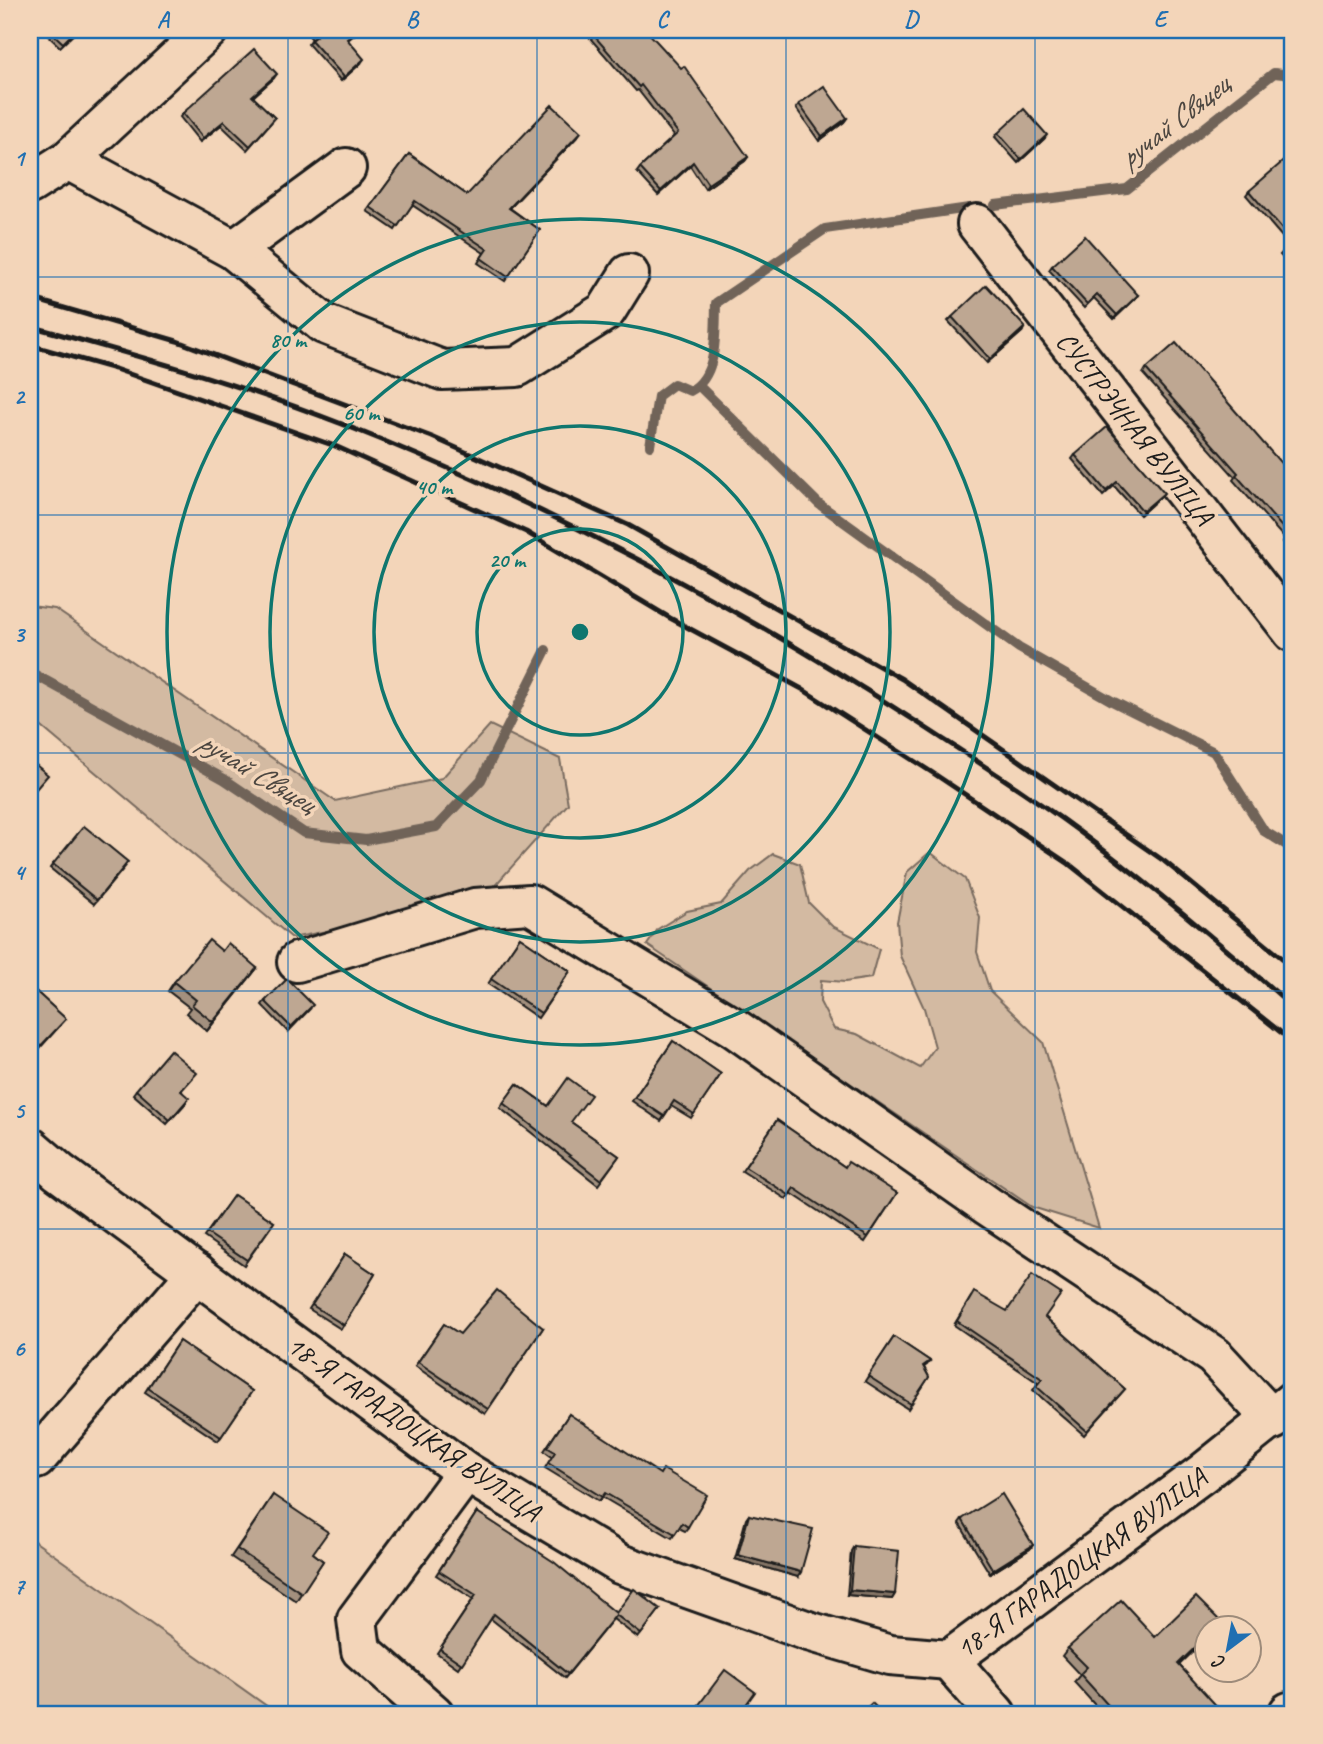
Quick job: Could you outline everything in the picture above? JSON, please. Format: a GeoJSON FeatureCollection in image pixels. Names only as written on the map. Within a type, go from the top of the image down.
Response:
{"type":"FeatureCollection","features":[{"type":"Feature","properties":{"kind":"street"},"geometry":{"type":"LineString","coordinates":[[30,184],[68,160],[208,30]]}},
{"type":"Feature","properties":{"kind":"street"},"geometry":{"type":"LineString","coordinates":[[68,160],[234,250],[324,324],[442,370],[517,367],[606,311],[629,274]]}},
{"type":"Feature","properties":{"kind":"street"},"geometry":{"type":"LineString","coordinates":[[234,250],[346,168]]}},
{"type":"Feature","properties":{"kind":"street","name":"СУСТРЭЧНАЯ ВУЛІЦА"},"geometry":{"type":"LineString","coordinates":[[977,224],[1293,632]]}},
{"type":"Feature","properties":{"kind":"street"},"geometry":{"type":"LineString","coordinates":[[297,962],[475,908],[530,904],[733,1027],[988,1206],[1214,1356],[1287,1410]]}},
{"type":"Feature","properties":{"kind":"street","name":"18-Я ГАРАДОЦКАЯ ВУЛІЦА"},"geometry":{"type":"LineString","coordinates":[[30,1147],[59,1172],[466,1472],[620,1564],[819,1634],[890,1655],[949,1660],[1287,1410]]}},
{"type":"Feature","properties":{"kind":"street"},"geometry":{"type":"LineString","coordinates":[[30,1460],[36,1459],[197,1273]]}},
{"type":"Feature","properties":{"kind":"street"},"geometry":{"type":"LineString","coordinates":[[434,1714],[361,1650],[357,1619],[466,1472]]}},
{"type":"Feature","properties":{"kind":"street"},"geometry":{"type":"LineString","coordinates":[[949,1660],[996,1714]]}},
{"type":"Feature","properties":{"kind":"shaded area"},"geometry":{"type":"Polygon","coordinates":[[[30,606],[55,609],[335,801],[442,778],[490,725],[560,759],[568,804],[482,900],[292,938],[30,717],[30,606]]]}},
{"type":"Feature","properties":{"kind":"shaded area"},"geometry":{"type":"Polygon","coordinates":[[[930,852],[965,879],[980,918],[977,952],[990,991],[1043,1042],[1099,1228],[1032,1207],[647,945],[658,929],[687,911],[721,904],[750,871],[773,854],[800,864],[809,903],[832,926],[879,949],[871,978],[845,982],[821,980],[820,1002],[834,1029],[857,1034],[920,1068],[935,1047],[924,1008],[900,956],[897,922],[907,872],[930,852]]]}},
{"type":"Feature","properties":{"kind":"shaded area"},"geometry":{"type":"Polygon","coordinates":[[[30,1538],[278,1714],[30,1714],[30,1538]]]}},
{"type":"Feature","properties":{"kind":"building"},"geometry":{"type":"Polygon","coordinates":[[[49,30],[76,30],[63,43],[49,30]]]}},
{"type":"Feature","properties":{"kind":"building"},"geometry":{"type":"Polygon","coordinates":[[[311,30],[358,30],[347,39],[364,59],[344,77],[311,40],[316,36],[311,30]]]}},
{"type":"Feature","properties":{"kind":"building"},"geometry":{"type":"Polygon","coordinates":[[[589,30],[646,30],[681,68],[684,66],[748,157],[708,184],[693,162],[661,191],[640,168],[678,133],[641,85],[639,87],[589,30]]]}},
{"type":"Feature","properties":{"kind":"building"},"geometry":{"type":"Polygon","coordinates":[[[254,49],[277,74],[252,96],[275,118],[250,146],[224,121],[203,138],[183,113],[254,49]]]}},
{"type":"Feature","properties":{"kind":"building"},"geometry":{"type":"Polygon","coordinates":[[[824,86],[847,118],[822,136],[799,104],[824,86]]]}},
{"type":"Feature","properties":{"kind":"building"},"geometry":{"type":"Polygon","coordinates":[[[552,105],[581,132],[509,208],[540,230],[508,277],[481,258],[487,249],[415,201],[398,226],[370,207],[409,154],[467,195],[552,105]]]}},
{"type":"Feature","properties":{"kind":"building"},"geometry":{"type":"Polygon","coordinates":[[[1024,109],[1047,135],[1021,159],[998,133],[1024,109]]]}},
{"type":"Feature","properties":{"kind":"building"},"geometry":{"type":"Polygon","coordinates":[[[1289,156],[1293,160],[1293,242],[1249,191],[1289,156]]]}},
{"type":"Feature","properties":{"kind":"building"},"geometry":{"type":"Polygon","coordinates":[[[1085,236],[1138,295],[1117,315],[1097,294],[1087,304],[1052,266],[1085,236]]]}},
{"type":"Feature","properties":{"kind":"building"},"geometry":{"type":"Polygon","coordinates":[[[1293,242],[1293,262],[1283,251],[1293,242]]]}},
{"type":"Feature","properties":{"kind":"building"},"geometry":{"type":"Polygon","coordinates":[[[986,285],[1025,327],[990,359],[952,317],[986,285]]]}},
{"type":"Feature","properties":{"kind":"building"},"geometry":{"type":"Polygon","coordinates":[[[1176,343],[1293,477],[1293,546],[1286,538],[1289,535],[1236,475],[1238,473],[1146,369],[1176,343]]]}},
{"type":"Feature","properties":{"kind":"building"},"geometry":{"type":"Polygon","coordinates":[[[1107,427],[1164,493],[1143,511],[1117,482],[1106,491],[1075,455],[1107,427]]]}},
{"type":"Feature","properties":{"kind":"building"},"geometry":{"type":"Polygon","coordinates":[[[30,760],[48,775],[30,796],[30,760]]]}},
{"type":"Feature","properties":{"kind":"building"},"geometry":{"type":"Polygon","coordinates":[[[84,826],[128,862],[97,900],[53,864],[84,826]]]}},
{"type":"Feature","properties":{"kind":"building"},"geometry":{"type":"Polygon","coordinates":[[[520,937],[570,971],[541,1013],[491,979],[520,937]]]}},
{"type":"Feature","properties":{"kind":"building"},"geometry":{"type":"Polygon","coordinates":[[[209,940],[222,951],[228,943],[257,968],[213,1022],[192,1005],[196,1000],[174,982],[209,940]]]}},
{"type":"Feature","properties":{"kind":"building"},"geometry":{"type":"Polygon","coordinates":[[[287,979],[313,1005],[291,1027],[265,1001],[287,979]]]}},
{"type":"Feature","properties":{"kind":"building"},"geometry":{"type":"Polygon","coordinates":[[[30,986],[66,1019],[34,1053],[30,1049],[30,986]]]}},
{"type":"Feature","properties":{"kind":"building"},"geometry":{"type":"Polygon","coordinates":[[[673,1041],[721,1074],[694,1114],[674,1101],[664,1116],[635,1097],[673,1041]]]}},
{"type":"Feature","properties":{"kind":"building"},"geometry":{"type":"Polygon","coordinates":[[[170,1050],[197,1073],[181,1091],[189,1098],[170,1120],[136,1090],[170,1050]]]}},
{"type":"Feature","properties":{"kind":"building"},"geometry":{"type":"Polygon","coordinates":[[[568,1078],[591,1095],[571,1122],[619,1156],[601,1180],[503,1103],[517,1084],[548,1106],[568,1078]]]}},
{"type":"Feature","properties":{"kind":"building"},"geometry":{"type":"Polygon","coordinates":[[[777,1120],[845,1167],[848,1162],[897,1193],[868,1237],[794,1188],[789,1195],[745,1167],[777,1120]]]}},
{"type":"Feature","properties":{"kind":"building"},"geometry":{"type":"Polygon","coordinates":[[[234,1195],[274,1222],[247,1260],[207,1233],[234,1195]]]}},
{"type":"Feature","properties":{"kind":"building"},"geometry":{"type":"Polygon","coordinates":[[[345,1254],[375,1274],[344,1325],[312,1305],[345,1254]]]}},
{"type":"Feature","properties":{"kind":"building"},"geometry":{"type":"Polygon","coordinates":[[[1032,1275],[1061,1294],[1045,1317],[1125,1389],[1087,1431],[1036,1386],[1042,1379],[957,1321],[974,1292],[1007,1311],[1032,1275]]]}},
{"type":"Feature","properties":{"kind":"building"},"geometry":{"type":"Polygon","coordinates":[[[497,1290],[543,1328],[488,1409],[418,1362],[444,1324],[460,1334],[497,1290]]]}},
{"type":"Feature","properties":{"kind":"building"},"geometry":{"type":"Polygon","coordinates":[[[894,1337],[930,1361],[923,1366],[929,1377],[911,1404],[868,1376],[894,1337]]]}},
{"type":"Feature","properties":{"kind":"building"},"geometry":{"type":"Polygon","coordinates":[[[179,1341],[252,1391],[221,1437],[148,1388],[179,1341]]]}},
{"type":"Feature","properties":{"kind":"building"},"geometry":{"type":"Polygon","coordinates":[[[569,1414],[660,1474],[663,1469],[707,1495],[688,1527],[682,1523],[675,1534],[605,1493],[602,1497],[548,1463],[555,1452],[547,1447],[569,1414]]]}},
{"type":"Feature","properties":{"kind":"building"},"geometry":{"type":"Polygon","coordinates":[[[1002,1494],[1033,1545],[993,1570],[962,1519],[1002,1494]]]}},
{"type":"Feature","properties":{"kind":"building"},"geometry":{"type":"Polygon","coordinates":[[[273,1495],[328,1532],[313,1553],[323,1561],[302,1593],[237,1549],[273,1495]]]}},
{"type":"Feature","properties":{"kind":"building"},"geometry":{"type":"Polygon","coordinates":[[[477,1512],[554,1562],[616,1613],[634,1589],[660,1609],[641,1634],[616,1615],[568,1674],[494,1614],[462,1664],[440,1649],[476,1595],[439,1571],[477,1512]]]}},
{"type":"Feature","properties":{"kind":"building"},"geometry":{"type":"Polygon","coordinates":[[[749,1515],[813,1529],[801,1572],[738,1555],[749,1515]]]}},
{"type":"Feature","properties":{"kind":"building"},"geometry":{"type":"Polygon","coordinates":[[[854,1546],[899,1551],[895,1594],[850,1590],[854,1546]]]}},
{"type":"Feature","properties":{"kind":"building"},"geometry":{"type":"Polygon","coordinates":[[[1196,1597],[1213,1614],[1194,1614],[1194,1649],[1178,1664],[1224,1714],[1116,1714],[1080,1674],[1087,1667],[1068,1648],[1121,1600],[1155,1637],[1196,1597]]]}},
{"type":"Feature","properties":{"kind":"building"},"geometry":{"type":"Polygon","coordinates":[[[725,1670],[755,1692],[745,1706],[754,1714],[692,1714],[725,1670]]]}},
{"type":"Feature","properties":{"kind":"building"},"geometry":{"type":"Polygon","coordinates":[[[872,1703],[883,1714],[860,1714],[872,1703]]]}},
{"type":"Feature","properties":{"kind":"waterway","name":"ручай Свяцец"},"geometry":{"type":"LineString","coordinates":[[995,205],[1127,189],[1274,73],[1293,75]]}},
{"type":"Feature","properties":{"kind":"waterway","name":"ручай Свяцец"},"geometry":{"type":"LineString","coordinates":[[650,446],[658,396],[674,384],[690,391],[706,375],[714,352],[716,303],[825,229],[969,208]]}},
{"type":"Feature","properties":{"kind":"waterway"},"geometry":{"type":"LineString","coordinates":[[699,386],[819,504],[1019,648],[1112,701],[1214,752],[1264,831],[1293,849]]}},
{"type":"Feature","properties":{"kind":"waterway","name":"ручай Свяцец"},"geometry":{"type":"LineString","coordinates":[[30,672],[224,779],[304,833],[366,840],[436,827],[481,780],[546,650]]}},
{"type":"Feature","properties":{"kind":"railway"},"geometry":{"type":"LineString","coordinates":[[30,298],[177,341],[432,437],[628,525],[902,679],[1164,861],[1293,967]]}},
{"type":"Feature","properties":{"kind":"railway"},"geometry":{"type":"LineString","coordinates":[[30,326],[148,359],[304,409],[493,488],[640,560],[854,682],[1054,814],[1172,904],[1293,1007]]}},
{"type":"Feature","properties":{"kind":"railway"},"geometry":{"type":"LineString","coordinates":[[30,345],[115,369],[335,446],[526,532],[670,618],[802,689],[936,775],[1069,864],[1293,1042]]}}]}
